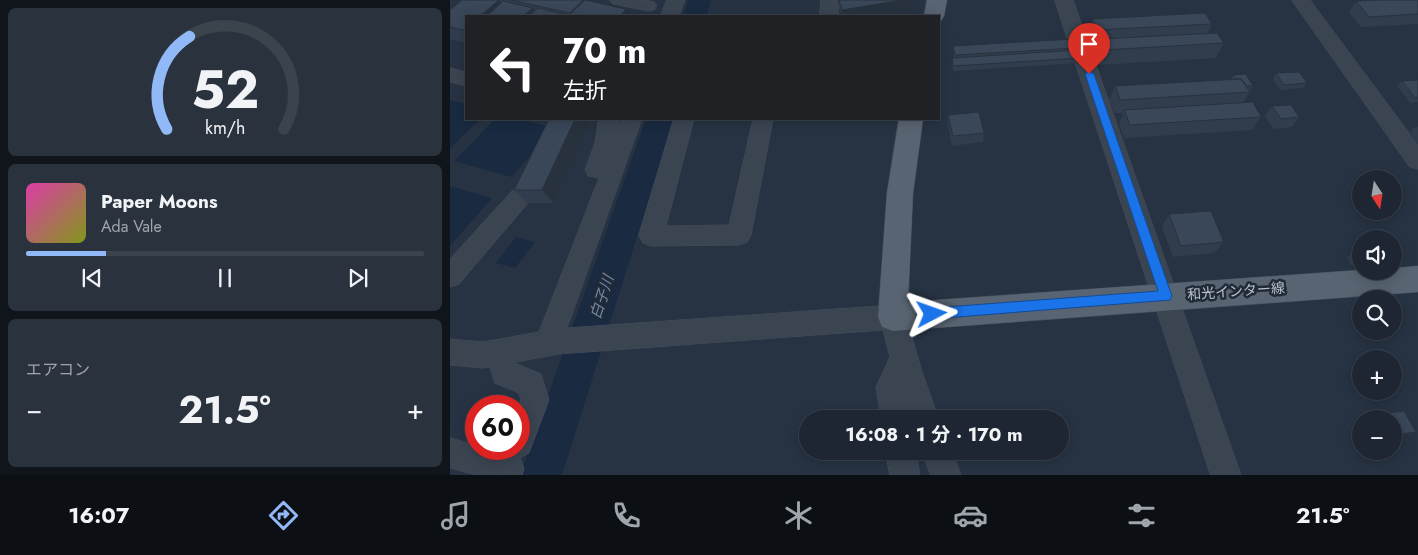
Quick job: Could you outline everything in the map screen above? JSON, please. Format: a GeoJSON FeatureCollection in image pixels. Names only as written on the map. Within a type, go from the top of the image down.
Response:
{"type":"FeatureCollection","features":[{"type":"Feature","properties":{"kind":"main road"},"geometry":{"type":"LineString","coordinates":[[934,15],[937,0]]}},
{"type":"Feature","properties":{"kind":"main road"},"geometry":{"type":"LineString","coordinates":[[893,317],[899,204],[904,157],[912,120]]}},
{"type":"Feature","properties":{"kind":"main road","name":"和光インター線"},"geometry":{"type":"LineString","coordinates":[[893,317],[1418,279]]}},
{"type":"Feature","properties":{"kind":"street"},"geometry":{"type":"LineString","coordinates":[[619,0],[648,7]]}},
{"type":"Feature","properties":{"kind":"street"},"geometry":{"type":"LineString","coordinates":[[670,15],[676,0]]}},
{"type":"Feature","properties":{"kind":"street"},"geometry":{"type":"LineString","coordinates":[[829,15],[830,0]]}},
{"type":"Feature","properties":{"kind":"street"},"geometry":{"type":"LineString","coordinates":[[1064,0],[1226,475]]}},
{"type":"Feature","properties":{"kind":"street"},"geometry":{"type":"LineString","coordinates":[[1301,0],[1418,161]]}},
{"type":"Feature","properties":{"kind":"street"},"geometry":{"type":"LineString","coordinates":[[450,75],[465,79]]}},
{"type":"Feature","properties":{"kind":"street"},"geometry":{"type":"LineString","coordinates":[[608,183],[590,184],[606,143],[609,120]]}},
{"type":"Feature","properties":{"kind":"street"},"geometry":{"type":"LineString","coordinates":[[556,342],[608,183],[632,120]]}},
{"type":"Feature","properties":{"kind":"street"},"geometry":{"type":"LineString","coordinates":[[684,120],[650,236],[739,234],[763,120]]}},
{"type":"Feature","properties":{"kind":"street"},"geometry":{"type":"LineString","coordinates":[[450,276],[520,197]]}},
{"type":"Feature","properties":{"kind":"street"},"geometry":{"type":"LineString","coordinates":[[450,352],[484,355],[556,342],[893,317],[904,359],[922,410]]}},
{"type":"Feature","properties":{"kind":"street"},"geometry":{"type":"LineString","coordinates":[[501,352],[504,373],[531,384],[535,400],[530,413]]}},
{"type":"Feature","properties":{"kind":"street"},"geometry":{"type":"LineString","coordinates":[[894,410],[890,387],[904,359]]}},
{"type":"Feature","properties":{"kind":"street"},"geometry":{"type":"LineString","coordinates":[[450,453],[465,454]]}},
{"type":"Feature","properties":{"kind":"street"},"geometry":{"type":"LineString","coordinates":[[902,460],[905,475]]}},
{"type":"Feature","properties":{"kind":"street"},"geometry":{"type":"LineString","coordinates":[[940,460],[946,475]]}},
{"type":"Feature","properties":{"kind":"water"},"geometry":{"type":"Polygon","coordinates":[[[688,0],[711,0],[706,15],[683,15],[688,0]]]}},
{"type":"Feature","properties":{"kind":"water"},"geometry":{"type":"Polygon","coordinates":[[[450,100],[465,104],[465,120],[479,120],[450,149],[450,100]]]}},
{"type":"Feature","properties":{"kind":"water"},"geometry":{"type":"Polygon","coordinates":[[[494,120],[523,120],[554,128],[512,177],[454,161],[494,120]]]}},
{"type":"Feature","properties":{"kind":"water","name":"白子川"},"geometry":{"type":"Polygon","coordinates":[[[646,120],[674,120],[562,475],[520,475],[525,460],[530,460],[530,447],[646,120]]]}},
{"type":"Feature","properties":{"kind":"water"},"geometry":{"type":"Polygon","coordinates":[[[450,186],[492,198],[450,246],[450,186]]]}},
{"type":"Feature","properties":{"kind":"water"},"geometry":{"type":"Polygon","coordinates":[[[516,237],[535,242],[515,268],[496,263],[516,237]]]}},
{"type":"Feature","properties":{"kind":"building"},"geometry":{"type":"Polygon","coordinates":[[[462,0],[499,0],[481,15],[465,15],[465,29],[463,30],[450,27],[450,10],[462,0]]]}},
{"type":"Feature","properties":{"kind":"building"},"geometry":{"type":"Polygon","coordinates":[[[510,0],[583,0],[570,13],[510,0]]]}},
{"type":"Feature","properties":{"kind":"building"},"geometry":{"type":"Polygon","coordinates":[[[585,0],[626,9],[621,15],[569,15],[585,0]]]}},
{"type":"Feature","properties":{"kind":"building"},"geometry":{"type":"Polygon","coordinates":[[[839,0],[902,0],[842,10],[839,0]]]}},
{"type":"Feature","properties":{"kind":"building"},"geometry":{"type":"Polygon","coordinates":[[[1418,0],[1418,14],[1369,17],[1356,1],[1418,0]]]}},
{"type":"Feature","properties":{"kind":"building"},"geometry":{"type":"Polygon","coordinates":[[[503,1],[533,8],[524,15],[488,15],[503,1]]]}},
{"type":"Feature","properties":{"kind":"building"},"geometry":{"type":"Polygon","coordinates":[[[538,8],[568,15],[530,15],[538,8]]]}},
{"type":"Feature","properties":{"kind":"building"},"geometry":{"type":"Polygon","coordinates":[[[1205,13],[1212,24],[1096,30],[1092,19],[1205,13]]]}},
{"type":"Feature","properties":{"kind":"building"},"geometry":{"type":"Polygon","coordinates":[[[1217,33],[1224,43],[1102,50],[1099,39],[1217,33]]]}},
{"type":"Feature","properties":{"kind":"building"},"geometry":{"type":"Polygon","coordinates":[[[1074,39],[1077,48],[955,55],[953,46],[1074,39]]]}},
{"type":"Feature","properties":{"kind":"building"},"geometry":{"type":"Polygon","coordinates":[[[1078,50],[1081,58],[953,66],[952,58],[1078,50]]]}},
{"type":"Feature","properties":{"kind":"building"},"geometry":{"type":"Polygon","coordinates":[[[1299,72],[1307,83],[1284,85],[1276,73],[1299,72]]]}},
{"type":"Feature","properties":{"kind":"building"},"geometry":{"type":"Polygon","coordinates":[[[1246,74],[1253,86],[1247,86],[1241,79],[1236,79],[1233,75],[1246,74]]]}},
{"type":"Feature","properties":{"kind":"building"},"geometry":{"type":"Polygon","coordinates":[[[1241,79],[1250,92],[1120,100],[1115,86],[1241,79]]]}},
{"type":"Feature","properties":{"kind":"building"},"geometry":{"type":"Polygon","coordinates":[[[1418,80],[1418,98],[1415,98],[1402,81],[1418,80]]]}},
{"type":"Feature","properties":{"kind":"building"},"geometry":{"type":"Polygon","coordinates":[[[1253,102],[1261,117],[1130,125],[1124,110],[1253,102]]]}},
{"type":"Feature","properties":{"kind":"building"},"geometry":{"type":"Polygon","coordinates":[[[1291,105],[1299,117],[1281,119],[1272,106],[1291,105]]]}},
{"type":"Feature","properties":{"kind":"building"},"geometry":{"type":"Polygon","coordinates":[[[979,112],[984,133],[953,136],[948,115],[979,112]]]}},
{"type":"Feature","properties":{"kind":"building"},"geometry":{"type":"Polygon","coordinates":[[[549,120],[575,120],[542,190],[514,190],[549,120]]]}},
{"type":"Feature","properties":{"kind":"building"},"geometry":{"type":"Polygon","coordinates":[[[1211,211],[1224,242],[1181,246],[1169,214],[1211,211]]]}},
{"type":"Feature","properties":{"kind":"building"},"geometry":{"type":"Polygon","coordinates":[[[1402,411],[1404,411],[1416,432],[1402,434],[1402,411]]]}},
{"type":"Feature","properties":{"kind":"route"},"geometry":{"type":"LineString","coordinates":[[932,314],[1166,296],[1089,74]]}}]}
